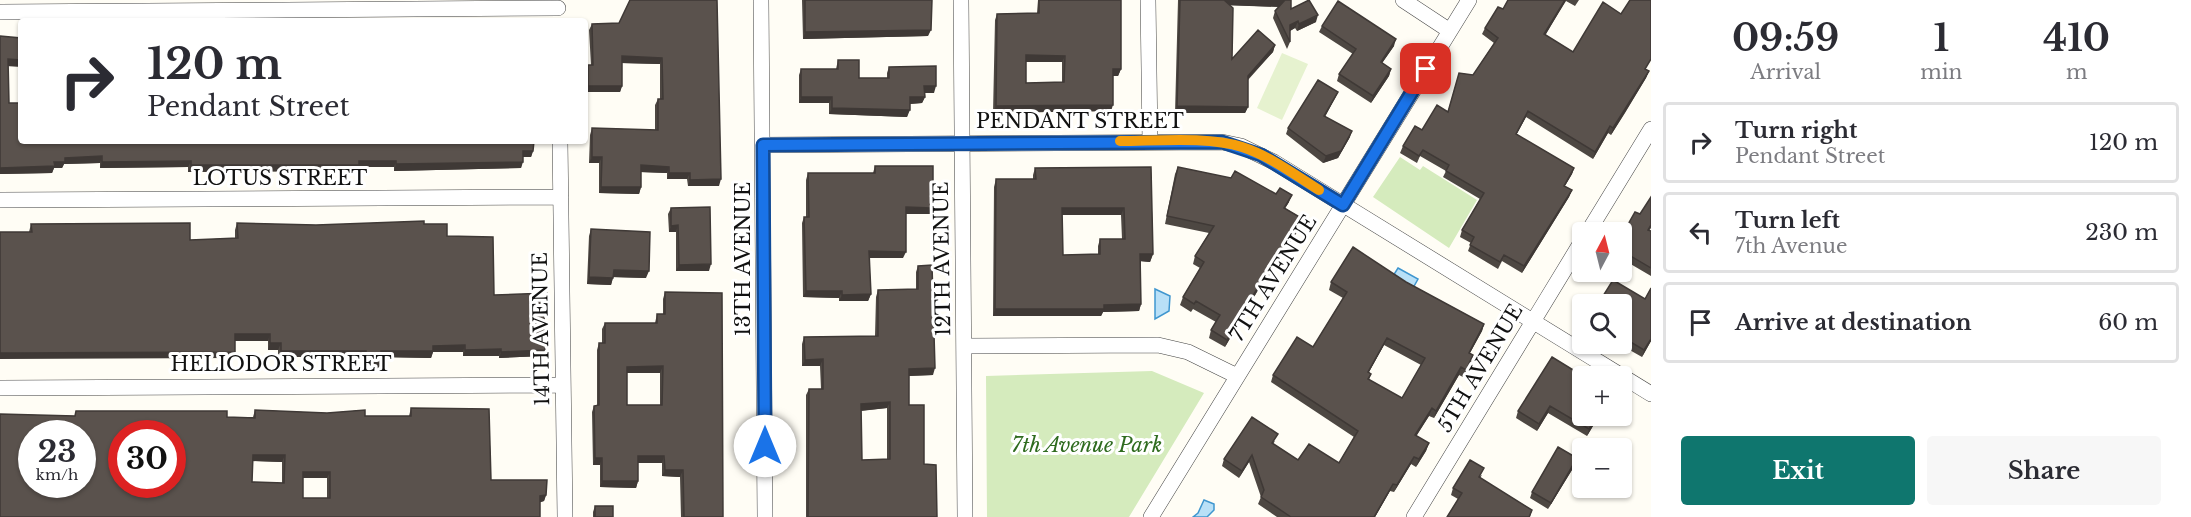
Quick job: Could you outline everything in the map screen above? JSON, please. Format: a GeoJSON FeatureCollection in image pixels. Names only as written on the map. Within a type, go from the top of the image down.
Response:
{"type":"FeatureCollection","features":[{"type":"Feature","properties":{"kind":"street","name":"13TH AVENUE"},"geometry":{"type":"LineString","coordinates":[[761,0],[765,517]]}},
{"type":"Feature","properties":{"kind":"street","name":"12TH AVENUE"},"geometry":{"type":"LineString","coordinates":[[961,0],[965,517]]}},
{"type":"Feature","properties":{"kind":"street"},"geometry":{"type":"LineString","coordinates":[[1148,0],[1150,141]]}},
{"type":"Feature","properties":{"kind":"street"},"geometry":{"type":"LineString","coordinates":[[1402,0],[1450,31]]}},
{"type":"Feature","properties":{"kind":"street","name":"7TH AVENUE"},"geometry":{"type":"LineString","coordinates":[[1151,517],[1470,0]]}},
{"type":"Feature","properties":{"kind":"street"},"geometry":{"type":"LineString","coordinates":[[0,12],[371,4],[558,10]]}},
{"type":"Feature","properties":{"kind":"street"},"geometry":{"type":"LineString","coordinates":[[1594,222],[1651,129]]}},
{"type":"Feature","properties":{"kind":"street","name":"PENDANT STREET"},"geometry":{"type":"LineString","coordinates":[[763,145],[1150,141],[1222,142],[1241,146],[1268,158],[1651,394]]}},
{"type":"Feature","properties":{"kind":"street","name":"14TH AVENUE"},"geometry":{"type":"LineString","coordinates":[[560,144],[565,517]]}},
{"type":"Feature","properties":{"kind":"street","name":"LOTUS STREET"},"geometry":{"type":"LineString","coordinates":[[0,200],[561,197]]}},
{"type":"Feature","properties":{"kind":"street","name":"5TH AVENUE"},"geometry":{"type":"LineString","coordinates":[[1414,517],[1572,258]]}},
{"type":"Feature","properties":{"kind":"street"},"geometry":{"type":"LineString","coordinates":[[964,346],[1158,345],[1188,352],[1238,376]]}},
{"type":"Feature","properties":{"kind":"street","name":"HELIODOR STREET"},"geometry":{"type":"LineString","coordinates":[[0,388],[562,385]]}},
{"type":"Feature","properties":{"kind":"green space"},"geometry":{"type":"Polygon","coordinates":[[[1282,53],[1308,64],[1282,120],[1257,108],[1282,53]]]}},
{"type":"Feature","properties":{"kind":"green space"},"geometry":{"type":"Polygon","coordinates":[[[1400,157],[1420,170],[1423,166],[1477,200],[1449,248],[1373,197],[1400,157]]]}},
{"type":"Feature","properties":{"kind":"green space","name":"7th Avenue Park"},"geometry":{"type":"Polygon","coordinates":[[[1152,371],[1204,393],[1129,517],[987,517],[986,376],[1152,371]]]}},
{"type":"Feature","properties":{"kind":"water"},"geometry":{"type":"Polygon","coordinates":[[[1398,268],[1418,279],[1413,288],[1393,276],[1398,268]]]}},
{"type":"Feature","properties":{"kind":"water"},"geometry":{"type":"Polygon","coordinates":[[[1155,289],[1170,296],[1169,311],[1155,319],[1155,289]]]}},
{"type":"Feature","properties":{"kind":"water"},"geometry":{"type":"Polygon","coordinates":[[[1204,500],[1214,504],[1214,510],[1207,517],[1193,517],[1198,513],[1204,500]]]}},
{"type":"Feature","properties":{"kind":"building"},"geometry":{"type":"Polygon","coordinates":[[[630,0],[717,0],[721,179],[690,180],[690,173],[669,173],[669,167],[641,165],[641,187],[601,187],[602,157],[592,157],[592,128],[658,130],[658,99],[663,99],[662,58],[622,56],[622,86],[588,86],[588,65],[593,65],[592,24],[619,23],[630,0]]]}},
{"type":"Feature","properties":{"kind":"building"},"geometry":{"type":"Polygon","coordinates":[[[805,0],[932,0],[931,30],[805,32],[805,0]]]}},
{"type":"Feature","properties":{"kind":"building"},"geometry":{"type":"Polygon","coordinates":[[[1039,0],[1121,0],[1121,69],[1113,69],[1113,105],[996,106],[997,14],[1039,13],[1039,0]],[[1026,55],[1026,83],[1064,82],[1065,56],[1026,55]]]}},
{"type":"Feature","properties":{"kind":"building"},"geometry":{"type":"Polygon","coordinates":[[[1180,0],[1224,0],[1233,8],[1232,59],[1258,30],[1275,45],[1248,76],[1248,107],[1177,106],[1180,0]]]}},
{"type":"Feature","properties":{"kind":"building"},"geometry":{"type":"Polygon","coordinates":[[[1285,0],[1291,0],[1291,9],[1309,0],[1318,15],[1299,24],[1298,21],[1290,25],[1290,42],[1275,11],[1285,0]]]}},
{"type":"Feature","properties":{"kind":"building"},"geometry":{"type":"Polygon","coordinates":[[[1508,0],[1565,0],[1544,34],[1573,52],[1603,2],[1621,14],[1630,0],[1651,0],[1651,59],[1645,69],[1649,71],[1613,128],[1610,126],[1595,152],[1528,111],[1516,134],[1574,168],[1564,186],[1572,190],[1524,266],[1504,255],[1500,262],[1470,245],[1474,237],[1462,230],[1484,193],[1446,171],[1449,165],[1423,150],[1419,156],[1403,146],[1415,126],[1422,130],[1437,105],[1448,112],[1459,73],[1473,75],[1498,38],[1485,28],[1498,7],[1503,9],[1508,0]]]}},
{"type":"Feature","properties":{"kind":"building"},"geometry":{"type":"Polygon","coordinates":[[[1338,1],[1396,39],[1381,62],[1391,69],[1373,96],[1339,74],[1356,49],[1322,26],[1338,1]]]}},
{"type":"Feature","properties":{"kind":"building"},"geometry":{"type":"Polygon","coordinates":[[[0,36],[18,38],[18,60],[8,59],[9,103],[18,103],[18,144],[534,144],[533,151],[523,151],[523,162],[396,164],[396,161],[359,161],[359,165],[191,165],[191,161],[102,162],[102,156],[65,158],[65,162],[54,162],[55,166],[0,168],[0,36]]]}},
{"type":"Feature","properties":{"kind":"building"},"geometry":{"type":"Polygon","coordinates":[[[838,60],[859,60],[859,78],[889,78],[889,67],[936,66],[936,86],[924,86],[925,97],[910,97],[910,110],[832,108],[832,97],[801,97],[801,69],[838,69],[838,60]]]}},
{"type":"Feature","properties":{"kind":"building"},"geometry":{"type":"Polygon","coordinates":[[[1318,80],[1338,92],[1324,116],[1352,131],[1341,151],[1326,156],[1288,128],[1318,80]]]}},
{"type":"Feature","properties":{"kind":"building"},"geometry":{"type":"Polygon","coordinates":[[[875,166],[933,166],[933,208],[906,207],[906,252],[869,251],[871,294],[842,295],[842,291],[806,291],[804,217],[809,217],[808,173],[875,173],[875,166]]]}},
{"type":"Feature","properties":{"kind":"building"},"geometry":{"type":"Polygon","coordinates":[[[1151,167],[1153,254],[1140,254],[1141,304],[1104,305],[1104,309],[995,309],[996,179],[1036,179],[1035,168],[1151,167]],[[1062,208],[1063,255],[1100,254],[1100,239],[1125,239],[1124,208],[1062,208]]]}},
{"type":"Feature","properties":{"kind":"building"},"geometry":{"type":"Polygon","coordinates":[[[1178,167],[1231,178],[1235,171],[1276,194],[1280,188],[1292,195],[1284,208],[1303,219],[1271,272],[1268,270],[1227,340],[1211,330],[1220,315],[1196,301],[1194,304],[1183,297],[1204,262],[1195,256],[1214,226],[1167,216],[1178,167]]]}},
{"type":"Feature","properties":{"kind":"building"},"geometry":{"type":"Polygon","coordinates":[[[1651,197],[1651,225],[1648,230],[1651,231],[1651,268],[1632,257],[1632,222],[1629,222],[1635,212],[1640,214],[1651,197]]]}},
{"type":"Feature","properties":{"kind":"building"},"geometry":{"type":"Polygon","coordinates":[[[710,207],[711,264],[679,265],[678,225],[671,226],[671,208],[710,207]]]}},
{"type":"Feature","properties":{"kind":"building"},"geometry":{"type":"Polygon","coordinates":[[[424,221],[424,224],[447,224],[447,236],[493,237],[494,295],[547,293],[548,312],[544,312],[545,350],[501,352],[501,349],[465,350],[465,345],[433,346],[433,351],[381,351],[381,363],[366,362],[366,351],[281,351],[281,343],[270,343],[270,334],[235,334],[235,352],[0,353],[0,232],[32,232],[31,224],[190,223],[190,240],[238,238],[237,223],[316,225],[424,221]]]}},
{"type":"Feature","properties":{"kind":"building"},"geometry":{"type":"Polygon","coordinates":[[[591,229],[650,232],[649,271],[614,270],[613,278],[589,277],[591,229]]]}},
{"type":"Feature","properties":{"kind":"building"},"geometry":{"type":"Polygon","coordinates":[[[1353,247],[1406,282],[1484,324],[1469,353],[1473,355],[1466,370],[1461,367],[1436,411],[1432,408],[1415,435],[1429,443],[1419,459],[1414,457],[1397,485],[1393,484],[1374,517],[1291,517],[1261,497],[1264,490],[1252,455],[1242,471],[1224,459],[1252,417],[1278,434],[1272,443],[1298,460],[1309,444],[1339,463],[1358,431],[1273,375],[1297,337],[1313,347],[1347,292],[1331,282],[1353,247]],[[1387,338],[1368,372],[1371,374],[1368,379],[1402,398],[1425,358],[1387,338]]]}},
{"type":"Feature","properties":{"kind":"building"},"geometry":{"type":"Polygon","coordinates":[[[932,265],[935,368],[909,369],[909,405],[924,405],[924,464],[936,465],[937,517],[808,517],[809,389],[823,389],[823,359],[805,360],[804,337],[878,336],[878,290],[918,289],[918,266],[932,265]],[[890,402],[861,404],[862,460],[890,459],[890,402]]]}},
{"type":"Feature","properties":{"kind":"building"},"geometry":{"type":"Polygon","coordinates":[[[1612,282],[1616,282],[1645,299],[1651,288],[1651,339],[1644,350],[1632,343],[1632,294],[1604,294],[1612,282]]]}},
{"type":"Feature","properties":{"kind":"building"},"geometry":{"type":"Polygon","coordinates":[[[665,292],[722,293],[723,517],[684,517],[683,470],[665,470],[664,456],[638,456],[638,481],[602,481],[602,458],[595,458],[594,406],[599,405],[599,343],[605,343],[605,323],[657,323],[657,314],[665,314],[665,292]],[[663,366],[627,367],[627,405],[662,405],[663,366]]]}},
{"type":"Feature","properties":{"kind":"building"},"geometry":{"type":"Polygon","coordinates":[[[1552,357],[1572,369],[1572,419],[1550,406],[1539,424],[1518,411],[1552,357]]]}},
{"type":"Feature","properties":{"kind":"building"},"geometry":{"type":"Polygon","coordinates":[[[411,408],[489,409],[491,480],[547,480],[546,495],[540,496],[540,517],[0,517],[0,414],[75,416],[76,411],[227,411],[227,417],[255,418],[255,410],[327,413],[365,410],[365,416],[411,416],[411,408]],[[253,455],[252,482],[284,483],[285,455],[253,455]],[[303,472],[303,498],[330,498],[330,472],[303,472]]]}},
{"type":"Feature","properties":{"kind":"building"},"geometry":{"type":"Polygon","coordinates":[[[1558,447],[1572,455],[1572,467],[1551,503],[1532,492],[1558,447]]]}},
{"type":"Feature","properties":{"kind":"building"},"geometry":{"type":"Polygon","coordinates":[[[1470,460],[1484,468],[1479,477],[1532,510],[1529,517],[1447,517],[1462,493],[1453,488],[1470,460]]]}},
{"type":"Feature","properties":{"kind":"building"},"geometry":{"type":"Polygon","coordinates":[[[595,506],[613,506],[613,517],[595,517],[595,506]]]}},
{"type":"Feature","properties":{"kind":"slow traffic"},"geometry":{"type":"LineString","coordinates":[[1120,141],[1222,142],[1241,146],[1274,162],[1319,190]]}},
{"type":"Feature","properties":{"kind":"route"},"geometry":{"type":"LineString","coordinates":[[765,446],[763,145],[1222,142],[1241,146],[1261,155],[1343,205],[1426,69]]}}]}
